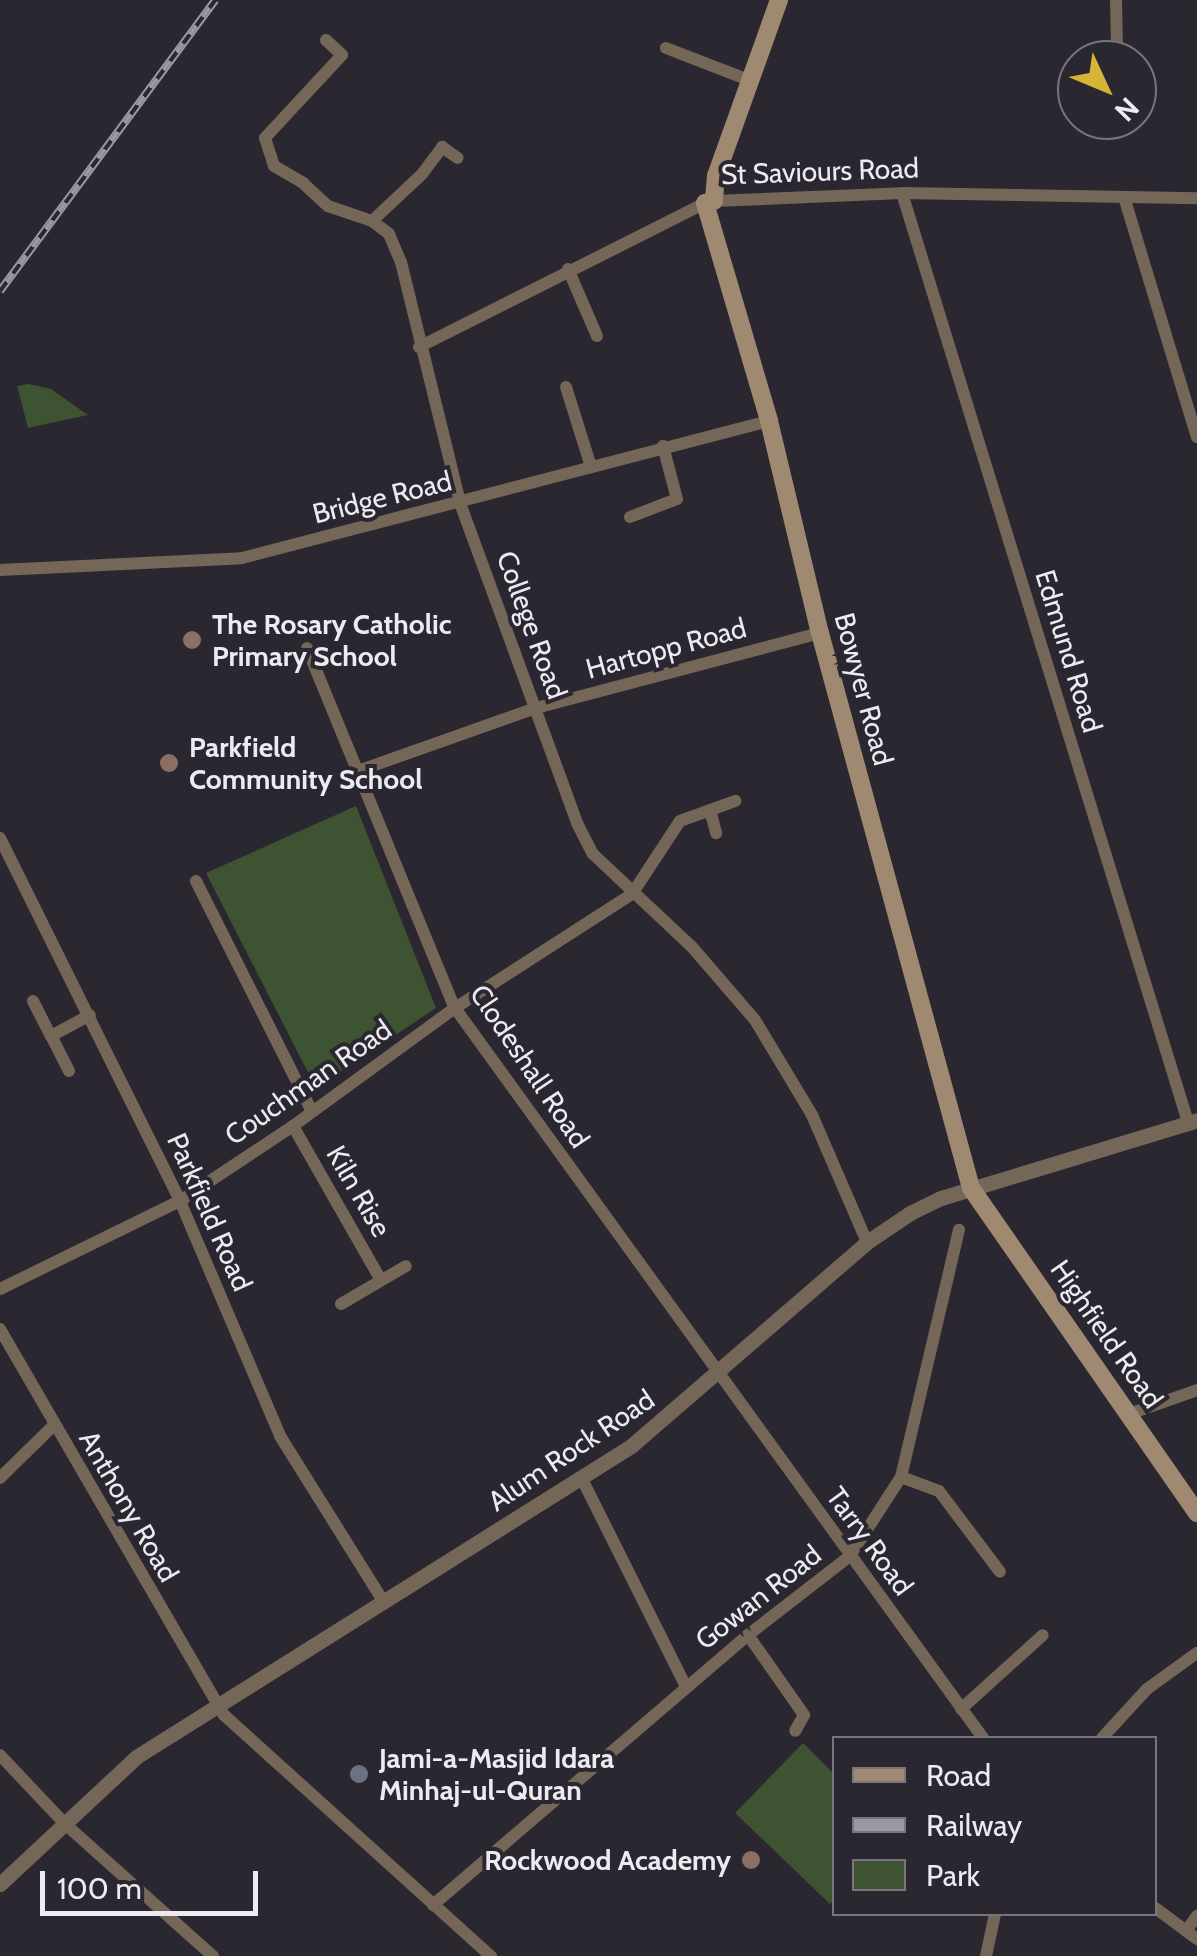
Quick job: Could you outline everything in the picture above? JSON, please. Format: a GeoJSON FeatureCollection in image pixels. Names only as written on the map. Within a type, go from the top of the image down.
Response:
{"type":"FeatureCollection","features":[{"type":"Feature","properties":{"kind":"main road"},"geometry":{"type":"LineString","coordinates":[[709,202],[778,0]]}},
{"type":"Feature","properties":{"kind":"main road","name":"Bowyer Road"},"geometry":{"type":"LineString","coordinates":[[709,202],[769,422],[820,633],[971,1188]]}},
{"type":"Feature","properties":{"kind":"main road","name":"Highfield Road"},"geometry":{"type":"LineString","coordinates":[[971,1188],[1197,1513]]}},
{"type":"Feature","properties":{"kind":"street"},"geometry":{"type":"LineString","coordinates":[[1116,0],[1117,40]]}},
{"type":"Feature","properties":{"kind":"street"},"geometry":{"type":"LineString","coordinates":[[326,40],[342,54],[266,138],[274,166],[303,182],[328,206],[372,220],[422,174],[442,148],[458,158]]}},
{"type":"Feature","properties":{"kind":"street"},"geometry":{"type":"LineString","coordinates":[[666,48],[749,80]]}},
{"type":"Feature","properties":{"kind":"street","name":"St Saviours Road"},"geometry":{"type":"LineString","coordinates":[[420,347],[568,269],[709,202],[902,194],[1197,198]]}},
{"type":"Feature","properties":{"kind":"street","name":"Edmund Road"},"geometry":{"type":"LineString","coordinates":[[902,194],[1192,1121]]}},
{"type":"Feature","properties":{"kind":"street"},"geometry":{"type":"LineString","coordinates":[[1124,197],[1197,437]]}},
{"type":"Feature","properties":{"kind":"street","name":"College Road"},"geometry":{"type":"LineString","coordinates":[[372,220],[389,234],[401,262],[460,503],[576,823],[593,854],[692,947],[754,1020],[812,1115],[867,1242]]}},
{"type":"Feature","properties":{"kind":"street"},"geometry":{"type":"LineString","coordinates":[[568,269],[597,336]]}},
{"type":"Feature","properties":{"kind":"street"},"geometry":{"type":"LineString","coordinates":[[566,387],[591,468]]}},
{"type":"Feature","properties":{"kind":"street","name":"Bridge Road"},"geometry":{"type":"LineString","coordinates":[[0,570],[242,558],[663,446],[769,422]]}},
{"type":"Feature","properties":{"kind":"street"},"geometry":{"type":"LineString","coordinates":[[630,517],[677,500],[663,446]]}},
{"type":"Feature","properties":{"kind":"street","name":"Hartopp Road"},"geometry":{"type":"LineString","coordinates":[[355,772],[536,708],[820,633]]}},
{"type":"Feature","properties":{"kind":"street","name":"Clodeshall Road"},"geometry":{"type":"LineString","coordinates":[[307,648],[455,1008],[717,1374]]}},
{"type":"Feature","properties":{"kind":"street"},"geometry":{"type":"LineString","coordinates":[[632,894],[680,821],[735,801]]}},
{"type":"Feature","properties":{"kind":"street"},"geometry":{"type":"LineString","coordinates":[[710,810],[716,833]]}},
{"type":"Feature","properties":{"kind":"street","name":"Parkfield Road"},"geometry":{"type":"LineString","coordinates":[[0,838],[180,1201],[280,1436],[384,1600]]}},
{"type":"Feature","properties":{"kind":"street"},"geometry":{"type":"LineString","coordinates":[[196,881],[312,1112]]}},
{"type":"Feature","properties":{"kind":"street","name":"Couchman Road"},"geometry":{"type":"LineString","coordinates":[[0,1289],[180,1201],[293,1126],[455,1008],[632,894]]}},
{"type":"Feature","properties":{"kind":"street"},"geometry":{"type":"LineString","coordinates":[[33,1001],[68,1071]]}},
{"type":"Feature","properties":{"kind":"street"},"geometry":{"type":"LineString","coordinates":[[51,1036],[90,1015]]}},
{"type":"Feature","properties":{"kind":"street","name":"Alum Rock Road"},"geometry":{"type":"LineString","coordinates":[[0,1884],[136,1756],[631,1446],[867,1242],[910,1213],[971,1188],[1192,1121]]}},
{"type":"Feature","properties":{"kind":"street","name":"Kiln Rise"},"geometry":{"type":"LineString","coordinates":[[293,1126],[380,1280]]}},
{"type":"Feature","properties":{"kind":"street","name":"Gowan Road"},"geometry":{"type":"LineString","coordinates":[[433,1905],[748,1635],[850,1556],[901,1477],[959,1230]]}},
{"type":"Feature","properties":{"kind":"street","name":"Kiln Rise"},"geometry":{"type":"LineString","coordinates":[[341,1304],[406,1266]]}},
{"type":"Feature","properties":{"kind":"street","name":"Anthony Road"},"geometry":{"type":"LineString","coordinates":[[0,1330],[217,1706],[490,1956]]}},
{"type":"Feature","properties":{"kind":"street","name":"Tarry Road"},"geometry":{"type":"LineString","coordinates":[[717,1374],[979,1736]]}},
{"type":"Feature","properties":{"kind":"street"},"geometry":{"type":"LineString","coordinates":[[1129,1414],[1197,1390]]}},
{"type":"Feature","properties":{"kind":"street"},"geometry":{"type":"LineString","coordinates":[[0,1478],[54,1425]]}},
{"type":"Feature","properties":{"kind":"street"},"geometry":{"type":"LineString","coordinates":[[901,1477],[939,1491],[1000,1572]]}},
{"type":"Feature","properties":{"kind":"street"},"geometry":{"type":"LineString","coordinates":[[582,1479],[686,1687]]}},
{"type":"Feature","properties":{"kind":"street"},"geometry":{"type":"LineString","coordinates":[[748,1635],[804,1716],[795,1731]]}},
{"type":"Feature","properties":{"kind":"street"},"geometry":{"type":"LineString","coordinates":[[962,1709],[1043,1635]]}},
{"type":"Feature","properties":{"kind":"street"},"geometry":{"type":"LineString","coordinates":[[1104,1736],[1148,1689],[1197,1653]]}},
{"type":"Feature","properties":{"kind":"street"},"geometry":{"type":"LineString","coordinates":[[0,1755],[64,1823],[213,1956]]}},
{"type":"Feature","properties":{"kind":"street"},"geometry":{"type":"LineString","coordinates":[[1157,1909],[1191,1935],[1197,1916]]}},
{"type":"Feature","properties":{"kind":"street"},"geometry":{"type":"LineString","coordinates":[[986,1956],[995,1916]]}},
{"type":"Feature","properties":{"kind":"green space"},"geometry":{"type":"Polygon","coordinates":[[[29,384],[51,389],[88,415],[28,428],[17,386],[29,384]]]}},
{"type":"Feature","properties":{"kind":"green space"},"geometry":{"type":"Polygon","coordinates":[[[356,806],[436,1008],[316,1088],[206,873],[356,806]]]}},
{"type":"Feature","properties":{"kind":"green space"},"geometry":{"type":"Polygon","coordinates":[[[803,1743],[832,1772],[830,1904],[735,1813],[803,1743]]]}},
{"type":"Feature","properties":{"kind":"railway"},"geometry":{"type":"LineString","coordinates":[[0,291],[215,0]]}},
{"type":"Feature","properties":{"kind":"place","name":"The Rosary Catholic Primary School"},"geometry":{"type":"Point","coordinates":[192,640]}},
{"type":"Feature","properties":{"kind":"place","name":"Parkfield Community School"},"geometry":{"type":"Point","coordinates":[169,763]}},
{"type":"Feature","properties":{"kind":"place","name":"Jami-a-Masjid Idara Minhaj-ul-Quran"},"geometry":{"type":"Point","coordinates":[359,1774]}},
{"type":"Feature","properties":{"kind":"place","name":"Rockwood Academy"},"geometry":{"type":"Point","coordinates":[751,1860]}}]}
